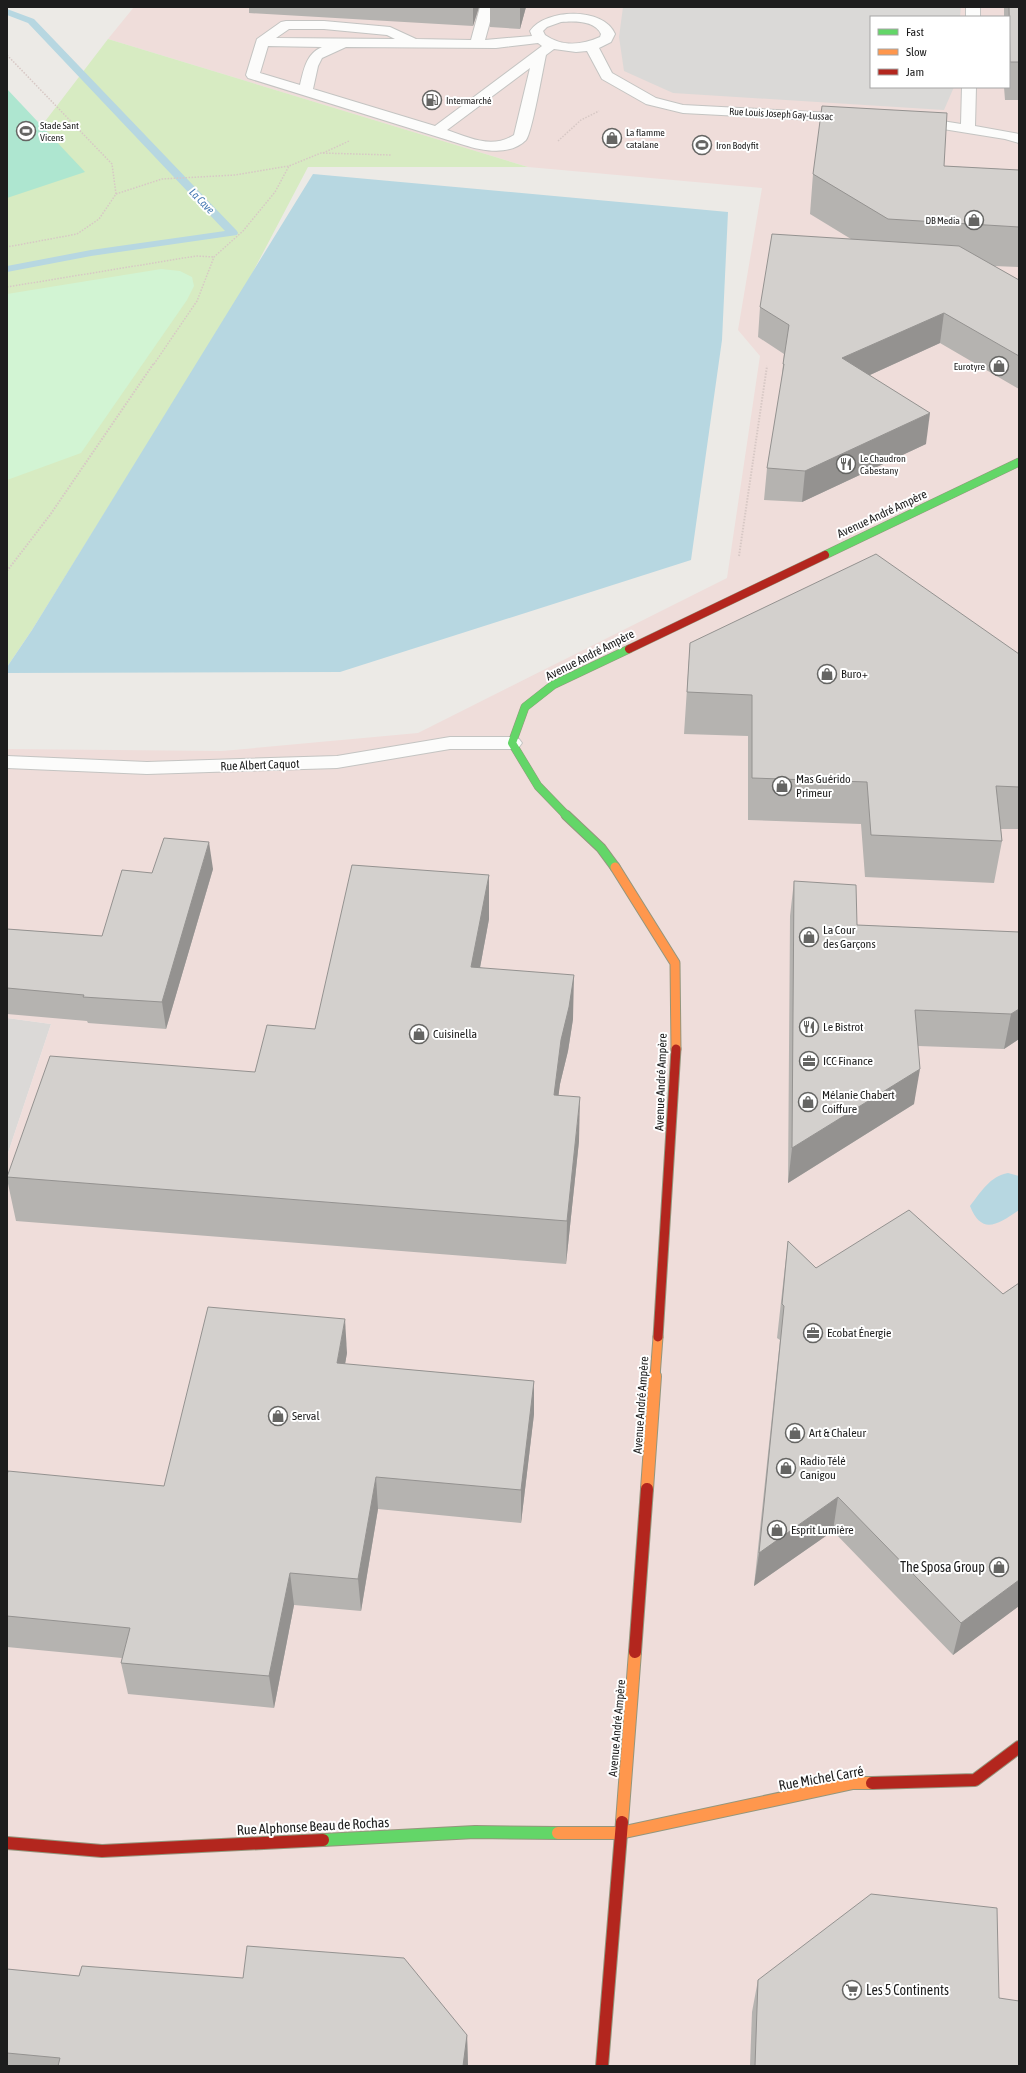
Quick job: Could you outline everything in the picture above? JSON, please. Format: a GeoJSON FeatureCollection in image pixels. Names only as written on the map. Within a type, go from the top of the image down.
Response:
{"type":"FeatureCollection","features":[{"type":"Feature","properties":{"kind":"street"},"geometry":{"type":"LineString","coordinates":[[477,44],[487,7]]}},
{"type":"Feature","properties":{"kind":"street"},"geometry":{"type":"LineString","coordinates":[[593,20],[596,7]]}},
{"type":"Feature","properties":{"kind":"street"},"geometry":{"type":"LineString","coordinates":[[262,42],[496,44],[543,46],[570,49],[591,46],[606,39],[608,34],[606,28],[593,20],[571,18],[549,21],[537,29],[536,34],[543,46],[521,137],[515,142],[504,146],[488,148],[437,131],[253,76],[262,42],[286,25],[324,25],[390,30],[413,43]]}},
{"type":"Feature","properties":{"kind":"street"},"geometry":{"type":"LineString","coordinates":[[306,91],[314,57],[321,51],[348,43]]}},
{"type":"Feature","properties":{"kind":"street"},"geometry":{"type":"LineString","coordinates":[[437,131],[543,46]]}},
{"type":"Feature","properties":{"kind":"street","name":"Rue Louis Joseph Gay-Lussac"},"geometry":{"type":"LineString","coordinates":[[591,46],[607,76],[632,92],[651,101],[684,109],[867,119]]}},
{"type":"Feature","properties":{"kind":"street"},"geometry":{"type":"LineString","coordinates":[[968,128],[969,88]]}},
{"type":"Feature","properties":{"kind":"street"},"geometry":{"type":"LineString","coordinates":[[906,121],[930,122],[1019,138]]}},
{"type":"Feature","properties":{"kind":"street","name":"Avenue André Ampère"},"geometry":{"type":"LineString","coordinates":[[602,2066],[643,1546],[676,1063],[675,963],[608,855],[548,798],[522,764],[512,743],[525,707],[553,685],[1019,462]]}},
{"type":"Feature","properties":{"kind":"street","name":"Rue Albert Caquot"},"geometry":{"type":"LineString","coordinates":[[7,762],[147,768],[337,762],[450,743],[512,743]]}},
{"type":"Feature","properties":{"kind":"street","name":"Rue Michel Carré"},"geometry":{"type":"LineString","coordinates":[[620,1833],[853,1783],[976,1780],[1019,1747]]}},
{"type":"Feature","properties":{"kind":"street","name":"Rue Alphonse Beau de Rochas"},"geometry":{"type":"LineString","coordinates":[[7,1843],[102,1851],[475,1832],[620,1833]]}},
{"type":"Feature","properties":{"kind":"path"},"geometry":{"type":"LineString","coordinates":[[7,55],[112,164],[116,194]]}},
{"type":"Feature","properties":{"kind":"path"},"geometry":{"type":"LineString","coordinates":[[553,145],[581,120],[632,92]]}},
{"type":"Feature","properties":{"kind":"path"},"geometry":{"type":"LineString","coordinates":[[7,247],[77,234],[99,219],[116,194],[162,178],[235,174],[289,166],[321,153],[393,155]]}},
{"type":"Feature","properties":{"kind":"path"},"geometry":{"type":"LineString","coordinates":[[7,571],[50,515],[198,301],[214,257],[243,231],[276,192],[289,166]]}},
{"type":"Feature","properties":{"kind":"path"},"geometry":{"type":"LineString","coordinates":[[7,287],[196,256],[214,257]]}},
{"type":"Feature","properties":{"kind":"path"},"geometry":{"type":"LineString","coordinates":[[733,598],[767,366]]}},
{"type":"Feature","properties":{"kind":"shaded area"},"geometry":{"type":"Polygon","coordinates":[[[134,7],[1019,7],[1019,2066],[7,2066],[7,1156],[51,1024],[7,1018],[7,749],[222,751],[418,733],[727,578],[760,356],[738,330],[762,188],[528,167],[108,39],[134,7]]]}},
{"type":"Feature","properties":{"kind":"shaded area"},"geometry":{"type":"Polygon","coordinates":[[[623,7],[961,7],[960,16],[870,16],[870,88],[954,88],[944,110],[673,93],[624,71],[619,37],[623,7]]]}},
{"type":"Feature","properties":{"kind":"shaded area"},"geometry":{"type":"Polygon","coordinates":[[[7,1018],[51,1024],[7,1156],[7,1018]]]}},
{"type":"Feature","properties":{"kind":"green space"},"geometry":{"type":"Polygon","coordinates":[[[108,39],[528,167],[308,167],[245,287],[32,630],[7,667],[7,171],[108,39]]]}},
{"type":"Feature","properties":{"kind":"green space","name":"Stade Sant Vicens"},"geometry":{"type":"Polygon","coordinates":[[[7,89],[85,172],[7,198],[7,89]]]}},
{"type":"Feature","properties":{"kind":"green space"},"geometry":{"type":"Polygon","coordinates":[[[161,269],[180,271],[192,277],[194,286],[187,300],[81,453],[7,480],[7,294],[161,269]]]}},
{"type":"Feature","properties":{"kind":"water"},"geometry":{"type":"Polygon","coordinates":[[[313,174],[728,212],[722,340],[691,560],[340,672],[7,673],[7,667],[32,630],[313,174]]]}},
{"type":"Feature","properties":{"kind":"water"},"geometry":{"type":"Polygon","coordinates":[[[1008,1173],[1019,1176],[1019,1210],[997,1223],[985,1224],[975,1215],[970,1206],[991,1181],[996,1177],[1008,1173]]]}},
{"type":"Feature","properties":{"kind":"building"},"geometry":{"type":"Polygon","coordinates":[[[1009,7],[1019,7],[1019,62],[1010,62],[1009,7]]]}},
{"type":"Feature","properties":{"kind":"building"},"geometry":{"type":"Polygon","coordinates":[[[822,106],[947,113],[944,166],[1019,170],[1019,227],[888,219],[813,174],[822,106]]]}},
{"type":"Feature","properties":{"kind":"building"},"geometry":{"type":"Polygon","coordinates":[[[772,234],[959,246],[1019,280],[1019,356],[944,313],[842,358],[930,413],[805,471],[767,468],[789,325],[760,307],[772,234]]]}},
{"type":"Feature","properties":{"kind":"building"},"geometry":{"type":"Polygon","coordinates":[[[876,554],[1019,654],[1019,787],[996,786],[1002,841],[871,835],[867,782],[752,778],[752,695],[687,692],[690,643],[876,554]]]}},
{"type":"Feature","properties":{"kind":"building"},"geometry":{"type":"Polygon","coordinates":[[[164,838],[209,842],[162,1002],[83,997],[84,995],[7,988],[7,929],[102,936],[122,870],[152,873],[164,838]]]}},
{"type":"Feature","properties":{"kind":"building"},"geometry":{"type":"Polygon","coordinates":[[[352,865],[489,875],[471,967],[574,975],[569,1007],[561,1040],[554,1095],[580,1097],[567,1221],[7,1177],[50,1056],[255,1072],[267,1025],[315,1029],[352,865]]]}},
{"type":"Feature","properties":{"kind":"building"},"geometry":{"type":"Polygon","coordinates":[[[794,881],[856,885],[857,925],[1019,932],[1019,1009],[1011,1014],[915,1010],[920,1069],[792,1148],[794,881]]]}},
{"type":"Feature","properties":{"kind":"building"},"geometry":{"type":"Polygon","coordinates":[[[909,1210],[1003,1294],[1019,1283],[1019,1580],[961,1623],[838,1497],[759,1553],[784,1306],[782,1304],[788,1241],[816,1268],[909,1210]]]}},
{"type":"Feature","properties":{"kind":"building"},"geometry":{"type":"Polygon","coordinates":[[[208,1307],[345,1319],[337,1363],[534,1381],[521,1490],[376,1477],[358,1579],[290,1573],[269,1676],[121,1663],[130,1628],[7,1616],[8,1471],[164,1486],[208,1307]]]}},
{"type":"Feature","properties":{"kind":"building"},"geometry":{"type":"Polygon","coordinates":[[[871,1894],[997,1908],[999,1998],[1019,2001],[1019,2066],[755,2066],[758,1980],[871,1894]]]}},
{"type":"Feature","properties":{"kind":"building"},"geometry":{"type":"Polygon","coordinates":[[[247,1946],[404,1958],[467,2035],[463,2066],[58,2066],[60,2058],[7,2053],[7,1969],[79,1976],[82,1966],[243,1978],[247,1946]]]}},
{"type":"Feature","properties":{"kind":"waterway","name":"La Cave"},"geometry":{"type":"LineString","coordinates":[[7,12],[31,21],[233,233],[91,253],[7,269]]}},
{"type":"Feature","properties":{"kind":"traffic: fast"},"geometry":{"type":"LineString","coordinates":[[825,555],[1019,462]]}},
{"type":"Feature","properties":{"kind":"traffic: fast"},"geometry":{"type":"LineString","coordinates":[[615,867],[593,839],[543,793],[528,772],[512,743],[525,707],[553,685],[629,649]]}},
{"type":"Feature","properties":{"kind":"traffic: fast"},"geometry":{"type":"LineString","coordinates":[[323,1840],[475,1832],[558,1833]]}},
{"type":"Feature","properties":{"kind":"traffic: slow"},"geometry":{"type":"LineString","coordinates":[[615,867],[675,963],[676,1049]]}},
{"type":"Feature","properties":{"kind":"traffic: slow"},"geometry":{"type":"LineString","coordinates":[[647,1489],[658,1337]]}},
{"type":"Feature","properties":{"kind":"traffic: slow"},"geometry":{"type":"LineString","coordinates":[[622,1822],[635,1652]]}},
{"type":"Feature","properties":{"kind":"traffic: slow"},"geometry":{"type":"LineString","coordinates":[[558,1833],[620,1833],[853,1783],[872,1783]]}},
{"type":"Feature","properties":{"kind":"traffic: jam"},"geometry":{"type":"LineString","coordinates":[[629,649],[825,555]]}},
{"type":"Feature","properties":{"kind":"traffic: jam"},"geometry":{"type":"LineString","coordinates":[[658,1337],[676,1049]]}},
{"type":"Feature","properties":{"kind":"traffic: jam"},"geometry":{"type":"LineString","coordinates":[[635,1652],[647,1489]]}},
{"type":"Feature","properties":{"kind":"traffic: jam"},"geometry":{"type":"LineString","coordinates":[[872,1783],[975,1780],[1019,1747]]}},
{"type":"Feature","properties":{"kind":"traffic: jam"},"geometry":{"type":"LineString","coordinates":[[602,2066],[622,1822]]}},
{"type":"Feature","properties":{"kind":"traffic: jam"},"geometry":{"type":"LineString","coordinates":[[7,1843],[102,1851],[323,1840]]}},
{"type":"Feature","properties":{"kind":"place","name":"Intermarché"},"geometry":{"type":"Point","coordinates":[432,100]}},
{"type":"Feature","properties":{"kind":"place","name":"Stade Sant Vicens"},"geometry":{"type":"Point","coordinates":[26,131]}},
{"type":"Feature","properties":{"kind":"place","name":"La flamme catalane"},"geometry":{"type":"Point","coordinates":[612,138]}},
{"type":"Feature","properties":{"kind":"place","name":"Iron Bodyfit"},"geometry":{"type":"Point","coordinates":[702,145]}},
{"type":"Feature","properties":{"kind":"place","name":"DB Media"},"geometry":{"type":"Point","coordinates":[974,220]}},
{"type":"Feature","properties":{"kind":"place","name":"Eurotyre"},"geometry":{"type":"Point","coordinates":[999,366]}},
{"type":"Feature","properties":{"kind":"place","name":"Le Chaudron Cabestany"},"geometry":{"type":"Point","coordinates":[846,464]}},
{"type":"Feature","properties":{"kind":"place","name":"Buro+"},"geometry":{"type":"Point","coordinates":[827,674]}},
{"type":"Feature","properties":{"kind":"place","name":"Mas Guérido Primeur"},"geometry":{"type":"Point","coordinates":[782,786]}},
{"type":"Feature","properties":{"kind":"place","name":"La Cour des Garçons"},"geometry":{"type":"Point","coordinates":[809,937]}},
{"type":"Feature","properties":{"kind":"place","name":"Le Bistrot"},"geometry":{"type":"Point","coordinates":[809,1027]}},
{"type":"Feature","properties":{"kind":"place","name":"Cuisinella"},"geometry":{"type":"Point","coordinates":[419,1034]}},
{"type":"Feature","properties":{"kind":"place","name":"ICC Finance"},"geometry":{"type":"Point","coordinates":[809,1061]}},
{"type":"Feature","properties":{"kind":"place","name":"Mélanie Chabert Coiffure"},"geometry":{"type":"Point","coordinates":[808,1102]}},
{"type":"Feature","properties":{"kind":"place","name":"Ecobat Énergie"},"geometry":{"type":"Point","coordinates":[813,1333]}},
{"type":"Feature","properties":{"kind":"place","name":"Serval"},"geometry":{"type":"Point","coordinates":[278,1416]}},
{"type":"Feature","properties":{"kind":"place","name":"Art & Chaleur"},"geometry":{"type":"Point","coordinates":[795,1433]}},
{"type":"Feature","properties":{"kind":"place","name":"Radio Télé Canigou"},"geometry":{"type":"Point","coordinates":[786,1468]}},
{"type":"Feature","properties":{"kind":"place","name":"Esprit Lumière"},"geometry":{"type":"Point","coordinates":[777,1530]}},
{"type":"Feature","properties":{"kind":"place","name":"The Sposa Group"},"geometry":{"type":"Point","coordinates":[999,1567]}},
{"type":"Feature","properties":{"kind":"place","name":"Les 5 Continents"},"geometry":{"type":"Point","coordinates":[852,1990]}}]}
